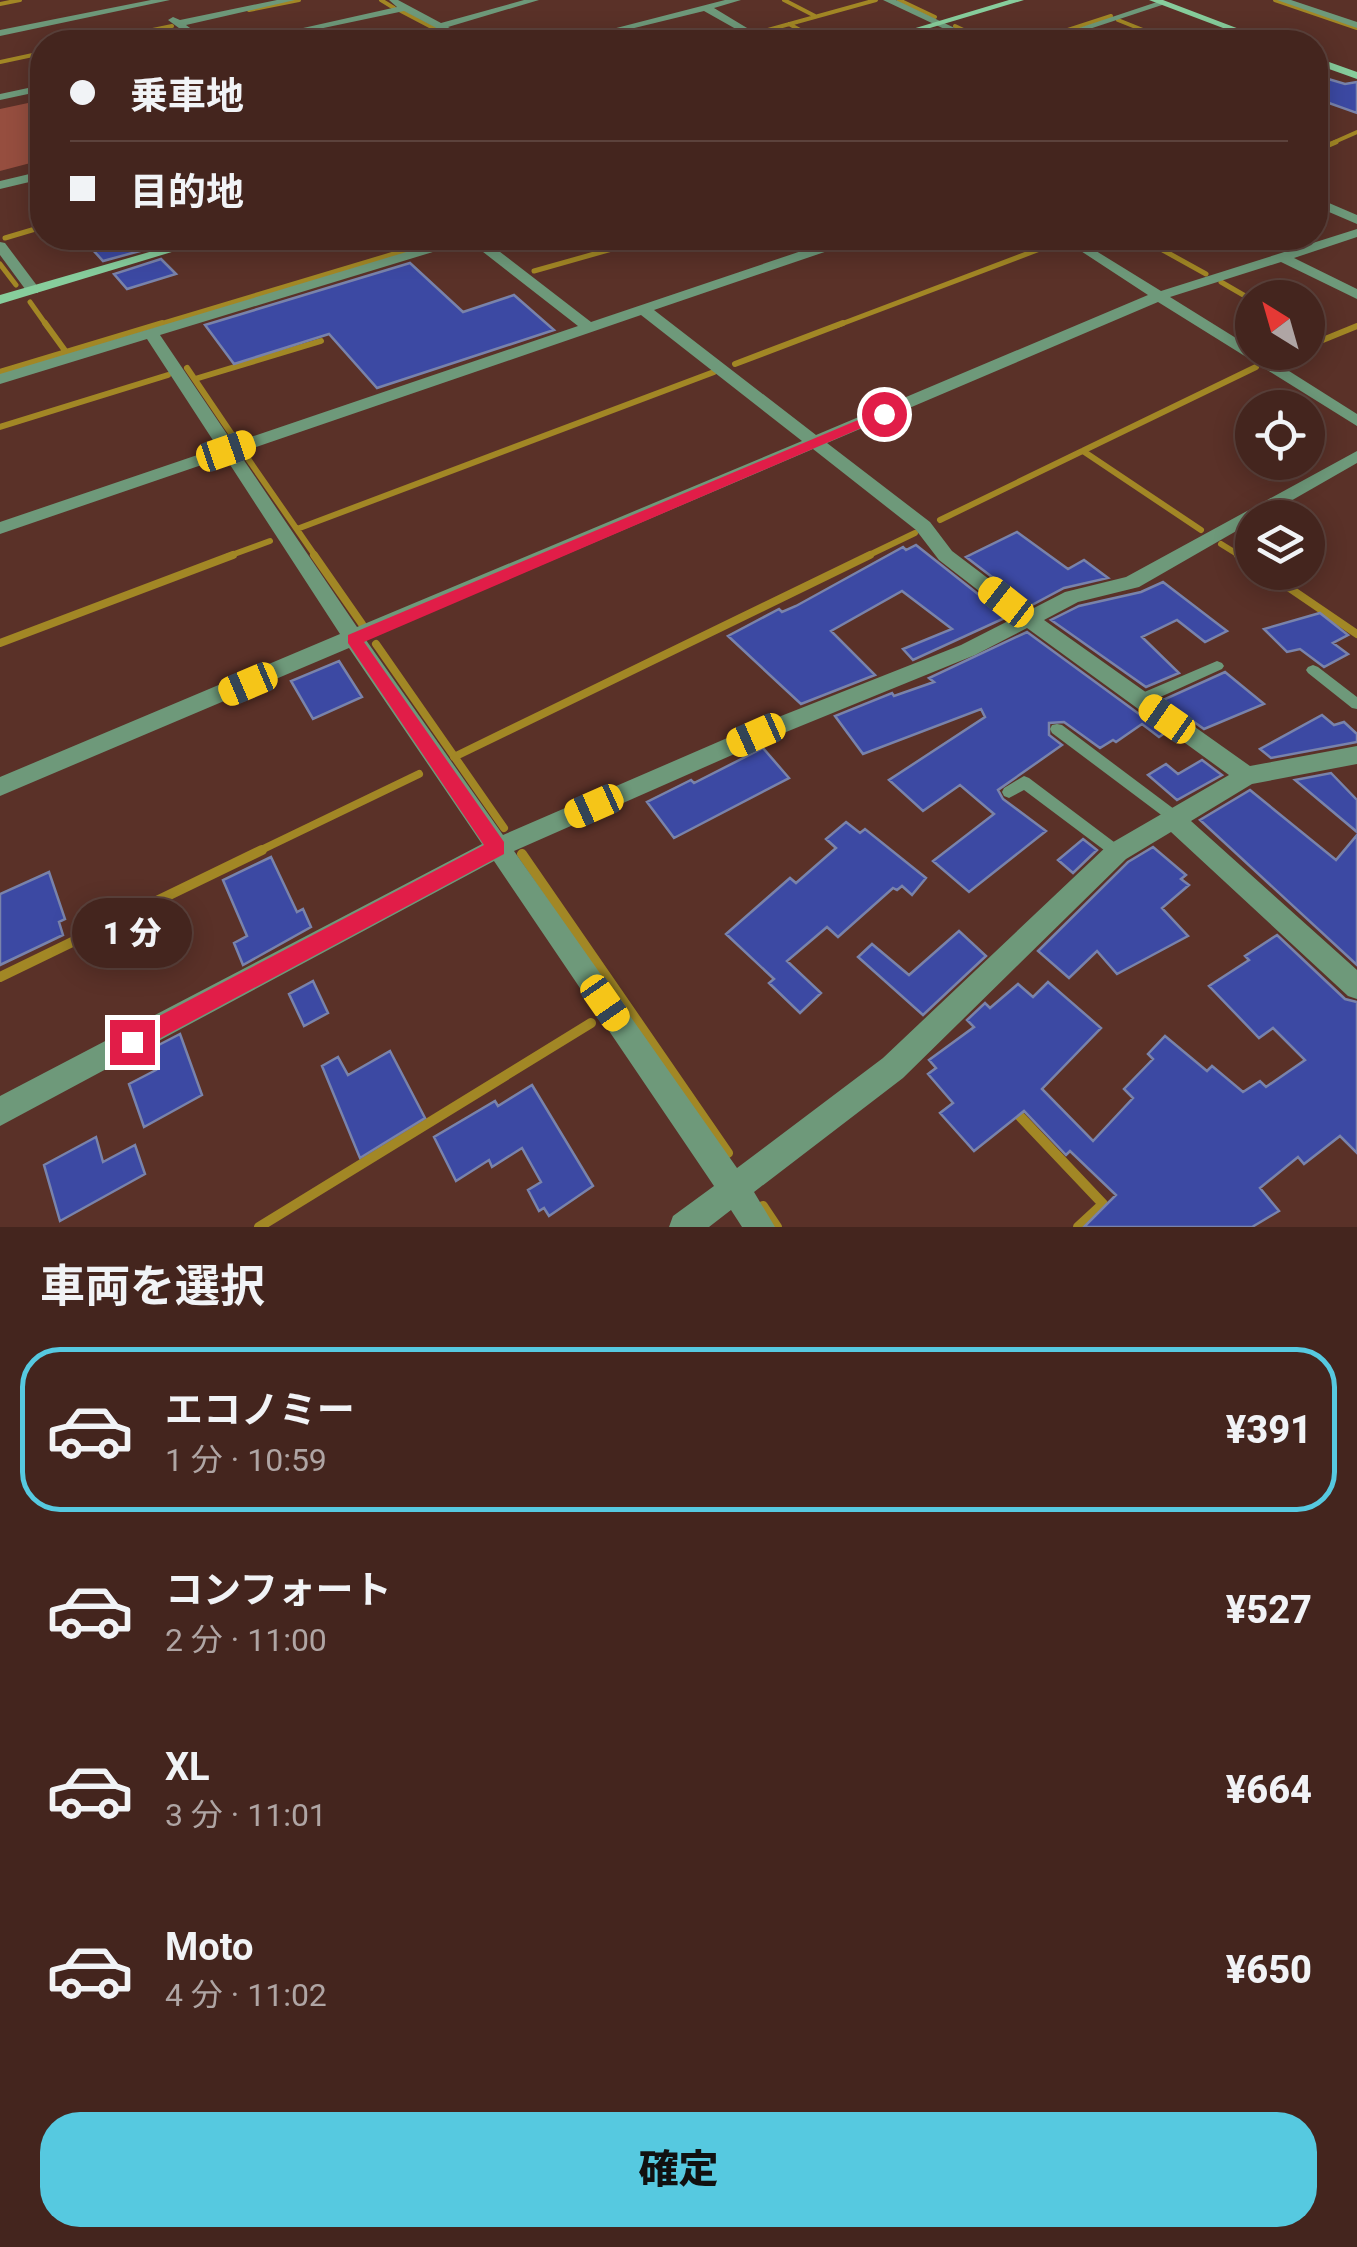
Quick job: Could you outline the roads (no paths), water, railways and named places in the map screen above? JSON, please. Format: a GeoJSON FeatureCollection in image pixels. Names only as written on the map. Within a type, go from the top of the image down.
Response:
{"type":"FeatureCollection","features":[{"type":"Feature","properties":{"kind":"street"},"geometry":{"type":"LineString","coordinates":[[0,33],[165,0]]}},
{"type":"Feature","properties":{"kind":"street"},"geometry":{"type":"LineString","coordinates":[[177,24],[290,0]]}},
{"type":"Feature","properties":{"kind":"street"},"geometry":{"type":"LineString","coordinates":[[294,30],[416,0]]}},
{"type":"Feature","properties":{"kind":"street"},"geometry":{"type":"LineString","coordinates":[[440,26],[530,0]]}},
{"type":"Feature","properties":{"kind":"street"},"geometry":{"type":"LineString","coordinates":[[692,0],[744,30]]}},
{"type":"Feature","properties":{"kind":"street"},"geometry":{"type":"LineString","coordinates":[[616,30],[736,0]]}},
{"type":"Feature","properties":{"kind":"street"},"geometry":{"type":"LineString","coordinates":[[888,0],[952,30]]}},
{"type":"Feature","properties":{"kind":"street"},"geometry":{"type":"LineString","coordinates":[[917,30],[1019,0]]}},
{"type":"Feature","properties":{"kind":"street"},"geometry":{"type":"LineString","coordinates":[[1282,0],[1357,25]]}},
{"type":"Feature","properties":{"kind":"street"},"geometry":{"type":"LineString","coordinates":[[146,2],[186,30]]}},
{"type":"Feature","properties":{"kind":"street"},"geometry":{"type":"LineString","coordinates":[[1077,30],[1159,2],[1235,30]]}},
{"type":"Feature","properties":{"kind":"street"},"geometry":{"type":"LineString","coordinates":[[397,4],[448,30]]}},
{"type":"Feature","properties":{"kind":"street"},"geometry":{"type":"LineString","coordinates":[[1328,66],[1357,76]]}},
{"type":"Feature","properties":{"kind":"street"},"geometry":{"type":"LineString","coordinates":[[0,97],[30,91]]}},
{"type":"Feature","properties":{"kind":"street"},"geometry":{"type":"LineString","coordinates":[[0,186],[30,178]]}},
{"type":"Feature","properties":{"kind":"street"},"geometry":{"type":"LineString","coordinates":[[1328,206],[1357,220]]}},
{"type":"Feature","properties":{"kind":"street"},"geometry":{"type":"LineString","coordinates":[[1328,243],[1357,234]]}},
{"type":"Feature","properties":{"kind":"street"},"geometry":{"type":"LineString","coordinates":[[0,246],[33,290]]}},
{"type":"Feature","properties":{"kind":"street"},"geometry":{"type":"LineString","coordinates":[[0,300],[170,250]]}},
{"type":"Feature","properties":{"kind":"street"},"geometry":{"type":"LineString","coordinates":[[0,379],[425,250]]}},
{"type":"Feature","properties":{"kind":"street"},"geometry":{"type":"LineString","coordinates":[[489,250],[588,327]]}},
{"type":"Feature","properties":{"kind":"street"},"geometry":{"type":"LineString","coordinates":[[0,528],[816,250]]}},
{"type":"Feature","properties":{"kind":"street"},"geometry":{"type":"LineString","coordinates":[[1086,250],[1357,422]]}},
{"type":"Feature","properties":{"kind":"street"},"geometry":{"type":"LineString","coordinates":[[0,786],[1158,296],[1305,250]]}},
{"type":"Feature","properties":{"kind":"street"},"geometry":{"type":"LineString","coordinates":[[1282,257],[1357,295]]}},
{"type":"Feature","properties":{"kind":"street"},"geometry":{"type":"LineString","coordinates":[[642,308],[924,526],[930,539],[957,564],[1030,621],[1247,776]]}},
{"type":"Feature","properties":{"kind":"street"},"geometry":{"type":"LineString","coordinates":[[151,333],[354,639],[760,1227]]}},
{"type":"Feature","properties":{"kind":"street"},"geometry":{"type":"LineString","coordinates":[[0,1112],[497,848],[1030,621],[1072,597],[1132,582],[1357,456]]}},
{"type":"Feature","properties":{"kind":"street"},"geometry":{"type":"LineString","coordinates":[[684,1227],[894,1068],[1117,852],[1247,776],[1357,756]]}},
{"type":"Feature","properties":{"kind":"street"},"geometry":{"type":"LineString","coordinates":[[1176,820],[1357,987]]}},
{"type":"Feature","properties":{"kind":"lane"},"geometry":{"type":"LineString","coordinates":[[1140,700],[1217,666]]}},
{"type":"Feature","properties":{"kind":"lane"},"geometry":{"type":"LineString","coordinates":[[1313,670],[1357,704]]}},
{"type":"Feature","properties":{"kind":"lane"},"geometry":{"type":"LineString","coordinates":[[1057,729],[1176,820]]}},
{"type":"Feature","properties":{"kind":"lane"},"geometry":{"type":"LineString","coordinates":[[1009,792],[1024,782],[1117,852]]}},
{"type":"Feature","properties":{"kind":"waterway"},"geometry":{"type":"LineString","coordinates":[[0,4],[20,0]]}},
{"type":"Feature","properties":{"kind":"waterway"},"geometry":{"type":"LineString","coordinates":[[249,10],[299,0]]}},
{"type":"Feature","properties":{"kind":"waterway"},"geometry":{"type":"LineString","coordinates":[[381,0],[394,8]]}},
{"type":"Feature","properties":{"kind":"waterway"},"geometry":{"type":"LineString","coordinates":[[784,0],[815,16]]}},
{"type":"Feature","properties":{"kind":"waterway"},"geometry":{"type":"LineString","coordinates":[[789,24],[876,0]]}},
{"type":"Feature","properties":{"kind":"waterway"},"geometry":{"type":"LineString","coordinates":[[899,0],[935,17]]}},
{"type":"Feature","properties":{"kind":"waterway"},"geometry":{"type":"LineString","coordinates":[[1275,0],[1357,28]]}},
{"type":"Feature","properties":{"kind":"waterway"},"geometry":{"type":"LineString","coordinates":[[401,11],[437,30]]}},
{"type":"Feature","properties":{"kind":"waterway"},"geometry":{"type":"LineString","coordinates":[[1068,30],[1111,16]]}},
{"type":"Feature","properties":{"kind":"waterway"},"geometry":{"type":"LineString","coordinates":[[1118,20],[1143,30]]}},
{"type":"Feature","properties":{"kind":"waterway"},"geometry":{"type":"LineString","coordinates":[[768,30],[789,24]]}},
{"type":"Feature","properties":{"kind":"waterway"},"geometry":{"type":"LineString","coordinates":[[789,24],[800,30]]}},
{"type":"Feature","properties":{"kind":"waterway"},"geometry":{"type":"LineString","coordinates":[[153,30],[172,26]]}},
{"type":"Feature","properties":{"kind":"waterway"},"geometry":{"type":"LineString","coordinates":[[955,26],[964,30]]}},
{"type":"Feature","properties":{"kind":"waterway"},"geometry":{"type":"LineString","coordinates":[[0,62],[30,56]]}},
{"type":"Feature","properties":{"kind":"waterway"},"geometry":{"type":"LineString","coordinates":[[1330,144],[1357,132]]}},
{"type":"Feature","properties":{"kind":"waterway"},"geometry":{"type":"LineString","coordinates":[[1328,145],[1336,142]]}},
{"type":"Feature","properties":{"kind":"waterway"},"geometry":{"type":"LineString","coordinates":[[5,238],[30,231]]}},
{"type":"Feature","properties":{"kind":"waterway"},"geometry":{"type":"LineString","coordinates":[[154,326],[407,250]]}},
{"type":"Feature","properties":{"kind":"waterway"},"geometry":{"type":"LineString","coordinates":[[534,271],[608,250]]}},
{"type":"Feature","properties":{"kind":"waterway"},"geometry":{"type":"LineString","coordinates":[[836,326],[1037,250]]}},
{"type":"Feature","properties":{"kind":"waterway"},"geometry":{"type":"LineString","coordinates":[[1163,250],[1206,274]]}},
{"type":"Feature","properties":{"kind":"waterway"},"geometry":{"type":"LineString","coordinates":[[0,264],[16,285]]}},
{"type":"Feature","properties":{"kind":"waterway"},"geometry":{"type":"LineString","coordinates":[[1221,282],[1235,290]]}},
{"type":"Feature","properties":{"kind":"waterway"},"geometry":{"type":"LineString","coordinates":[[30,302],[47,326]]}},
{"type":"Feature","properties":{"kind":"waterway"},"geometry":{"type":"LineString","coordinates":[[45,323],[66,352]]}},
{"type":"Feature","properties":{"kind":"waterway"},"geometry":{"type":"LineString","coordinates":[[0,372],[162,323]]}},
{"type":"Feature","properties":{"kind":"waterway"},"geometry":{"type":"LineString","coordinates":[[735,364],[843,323]]}},
{"type":"Feature","properties":{"kind":"waterway"},"geometry":{"type":"LineString","coordinates":[[1325,339],[1357,326]]}},
{"type":"Feature","properties":{"kind":"waterway"},"geometry":{"type":"LineString","coordinates":[[195,379],[321,341]]}},
{"type":"Feature","properties":{"kind":"waterway"},"geometry":{"type":"LineString","coordinates":[[187,368],[235,439]]}},
{"type":"Feature","properties":{"kind":"waterway"},"geometry":{"type":"LineString","coordinates":[[940,520],[1250,370]]}},
{"type":"Feature","properties":{"kind":"waterway"},"geometry":{"type":"LineString","coordinates":[[297,529],[714,372]]}},
{"type":"Feature","properties":{"kind":"waterway"},"geometry":{"type":"LineString","coordinates":[[0,427],[168,375]]}},
{"type":"Feature","properties":{"kind":"waterway"},"geometry":{"type":"LineString","coordinates":[[1083,451],[1201,530]]}},
{"type":"Feature","properties":{"kind":"waterway"},"geometry":{"type":"LineString","coordinates":[[244,453],[316,557]]}},
{"type":"Feature","properties":{"kind":"waterway"},"geometry":{"type":"LineString","coordinates":[[865,557],[915,533]]}},
{"type":"Feature","properties":{"kind":"waterway"},"geometry":{"type":"LineString","coordinates":[[226,557],[270,541]]}},
{"type":"Feature","properties":{"kind":"waterway"},"geometry":{"type":"LineString","coordinates":[[1221,544],[1235,553]]}},
{"type":"Feature","properties":{"kind":"waterway"},"geometry":{"type":"LineString","coordinates":[[0,643],[233,555]]}},
{"type":"Feature","properties":{"kind":"waterway"},"geometry":{"type":"LineString","coordinates":[[314,555],[362,624]]}},
{"type":"Feature","properties":{"kind":"waterway"},"geometry":{"type":"LineString","coordinates":[[454,757],[870,555]]}},
{"type":"Feature","properties":{"kind":"waterway"},"geometry":{"type":"LineString","coordinates":[[1292,590],[1357,634]]}},
{"type":"Feature","properties":{"kind":"waterway"},"geometry":{"type":"LineString","coordinates":[[376,644],[454,757]]}},
{"type":"Feature","properties":{"kind":"waterway"},"geometry":{"type":"LineString","coordinates":[[454,757],[504,828]]}},
{"type":"Feature","properties":{"kind":"waterway"},"geometry":{"type":"LineString","coordinates":[[257,852],[419,774]]}},
{"type":"Feature","properties":{"kind":"waterway"},"geometry":{"type":"LineString","coordinates":[[0,977],[262,850]]}},
{"type":"Feature","properties":{"kind":"waterway"},"geometry":{"type":"LineString","coordinates":[[522,854],[728,1153]]}},
{"type":"Feature","properties":{"kind":"waterway"},"geometry":{"type":"LineString","coordinates":[[259,1227],[591,1023]]}},
{"type":"Feature","properties":{"kind":"waterway"},"geometry":{"type":"LineString","coordinates":[[1013,1109],[1103,1204],[1078,1227]]}},
{"type":"Feature","properties":{"kind":"waterway"},"geometry":{"type":"LineString","coordinates":[[763,1206],[777,1227]]}}]}
